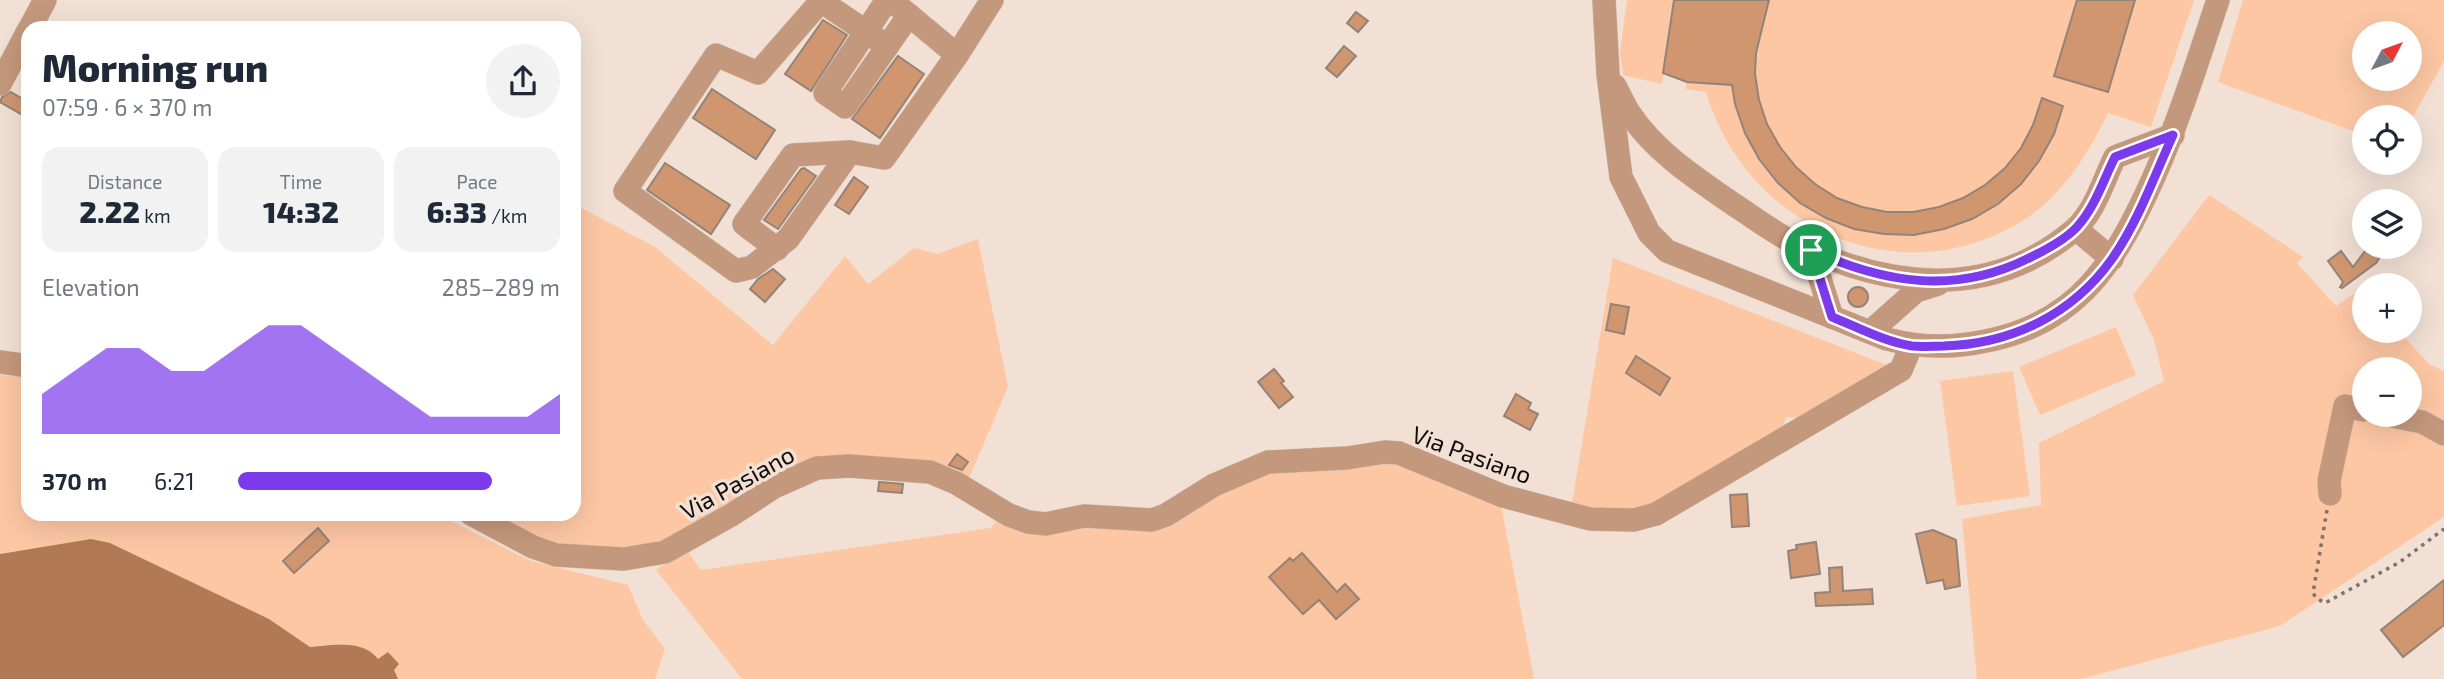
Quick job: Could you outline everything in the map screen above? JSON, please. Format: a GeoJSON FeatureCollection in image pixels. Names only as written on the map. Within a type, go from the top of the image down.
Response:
{"type":"FeatureCollection","features":[{"type":"Feature","properties":{"kind":"street"},"geometry":{"type":"LineString","coordinates":[[34,21],[45,0]]}},
{"type":"Feature","properties":{"kind":"street"},"geometry":{"type":"LineString","coordinates":[[909,15],[845,107],[825,93],[889,0],[909,15],[957,55]]}},
{"type":"Feature","properties":{"kind":"street"},"geometry":{"type":"LineString","coordinates":[[778,250],[744,225],[793,155],[850,152],[884,158],[957,55],[992,0]]}},
{"type":"Feature","properties":{"kind":"street"},"geometry":{"type":"LineString","coordinates":[[1604,0],[1608,74],[1621,177],[1649,233],[1667,251],[1870,332],[1912,346],[1967,345],[2003,338],[2030,328],[2071,302],[2090,286],[2112,259],[2132,226],[2173,135],[2218,0]]}},
{"type":"Feature","properties":{"kind":"street"},"geometry":{"type":"LineString","coordinates":[[850,152],[778,250],[752,267],[736,271],[625,191],[716,55],[758,73],[821,1],[887,46]]}},
{"type":"Feature","properties":{"kind":"street"},"geometry":{"type":"LineString","coordinates":[[0,84],[21,45]]}},
{"type":"Feature","properties":{"kind":"street"},"geometry":{"type":"LineString","coordinates":[[1608,74],[1631,115],[1654,141],[1690,174],[1789,240],[1837,262],[1874,273],[1917,280],[1980,278],[2043,251],[2076,229],[2096,201],[2115,157],[2173,135]]}},
{"type":"Feature","properties":{"kind":"street"},"geometry":{"type":"LineString","coordinates":[[2076,229],[2112,259]]}},
{"type":"Feature","properties":{"kind":"street"},"geometry":{"type":"LineString","coordinates":[[1811,250],[1832,317]]}},
{"type":"Feature","properties":{"kind":"street"},"geometry":{"type":"LineString","coordinates":[[1870,332],[1916,291],[1947,281]]}},
{"type":"Feature","properties":{"kind":"street","name":"Via Pasiano"},"geometry":{"type":"LineString","coordinates":[[484,521],[533,547],[556,555],[624,559],[665,552],[733,514],[774,487],[817,468],[849,466],[930,472],[1028,522],[1046,524],[1084,516],[1152,520],[1166,515],[1214,485],[1268,462],[1347,458],[1385,452],[1399,453],[1503,496],[1590,519],[1634,520],[1656,514],[1901,370],[1912,346]]}},
{"type":"Feature","properties":{"kind":"street"},"geometry":{"type":"LineString","coordinates":[[0,362],[21,365]]}},
{"type":"Feature","properties":{"kind":"street"},"geometry":{"type":"LineString","coordinates":[[2330,495],[2329,481],[2345,406],[2352,407]]}},
{"type":"Feature","properties":{"kind":"street"},"geometry":{"type":"LineString","coordinates":[[2422,422],[2444,434]]}},
{"type":"Feature","properties":{"kind":"path"},"geometry":{"type":"LineString","coordinates":[[2330,495],[2313,593],[2325,603],[2400,562],[2444,529]]}},
{"type":"Feature","properties":{"kind":"shaded area"},"geometry":{"type":"Polygon","coordinates":[[[1627,0],[2194,0],[2151,127],[2108,113],[2073,172],[2038,210],[2024,220],[1976,242],[1928,252],[1879,249],[1834,236],[1792,212],[1755,180],[1726,139],[1706,92],[1686,89],[1686,81],[1664,73],[1662,84],[1623,75],[1620,52],[1627,0]]]}},
{"type":"Feature","properties":{"kind":"shaded area"},"geometry":{"type":"Polygon","coordinates":[[[2243,0],[2444,0],[2444,61],[2419,105],[2352,105],[2352,131],[2218,82],[2243,0]]]}},
{"type":"Feature","properties":{"kind":"shaded area"},"geometry":{"type":"Polygon","coordinates":[[[2209,195],[2303,257],[2297,263],[2336,306],[2352,295],[2352,343],[2410,343],[2429,364],[2444,371],[2444,517],[2280,626],[2081,679],[1977,679],[1962,519],[2041,505],[2039,443],[2164,381],[2154,340],[2133,295],[2209,195]]]}},
{"type":"Feature","properties":{"kind":"shaded area"},"geometry":{"type":"Polygon","coordinates":[[[581,208],[655,247],[773,345],[845,256],[868,284],[914,248],[937,254],[978,239],[1008,387],[967,483],[849,461],[664,547],[555,551],[496,521],[581,521],[581,208]]]}},
{"type":"Feature","properties":{"kind":"shaded area"},"geometry":{"type":"Polygon","coordinates":[[[1613,258],[1889,366],[1807,418],[1786,417],[1778,439],[1648,512],[1571,509],[1613,258]]]}},
{"type":"Feature","properties":{"kind":"shaded area"},"geometry":{"type":"Polygon","coordinates":[[[2116,327],[2136,375],[2040,415],[2019,367],[2116,327]]]}},
{"type":"Feature","properties":{"kind":"shaded area"},"geometry":{"type":"Polygon","coordinates":[[[2013,371],[2030,496],[1957,506],[1940,381],[2013,371]]]}},
{"type":"Feature","properties":{"kind":"shaded area"},"geometry":{"type":"Polygon","coordinates":[[[0,375],[21,376],[21,521],[451,521],[531,561],[628,585],[643,620],[665,649],[655,679],[398,679],[382,662],[366,652],[343,644],[310,647],[269,619],[110,543],[91,539],[0,554],[0,375]]]}},
{"type":"Feature","properties":{"kind":"shaded area"},"geometry":{"type":"Polygon","coordinates":[[[1389,460],[1501,505],[1534,679],[742,679],[656,570],[686,549],[701,570],[990,528],[999,519],[1078,528],[1113,526],[1155,531],[1265,472],[1389,460]]]}},
{"type":"Feature","properties":{"kind":"shaded area"},"geometry":{"type":"Polygon","coordinates":[[[91,539],[110,543],[269,619],[310,647],[356,646],[364,648],[378,659],[388,652],[399,664],[394,670],[398,679],[0,679],[0,554],[91,539]]]}},
{"type":"Feature","properties":{"kind":"building"},"geometry":{"type":"Polygon","coordinates":[[[1674,0],[1769,0],[1756,53],[1755,74],[1759,100],[1767,124],[1796,167],[1815,184],[1837,198],[1862,207],[1887,212],[1913,212],[1939,207],[1963,198],[1985,185],[2005,168],[2021,148],[2033,125],[2042,98],[2063,106],[2054,134],[2039,161],[2021,184],[1998,204],[1972,219],[1944,229],[1914,235],[1854,229],[1826,218],[1800,203],[1778,183],[1759,159],[1745,133],[1732,85],[1687,82],[1663,73],[1674,0]]]}},
{"type":"Feature","properties":{"kind":"building"},"geometry":{"type":"Polygon","coordinates":[[[2077,0],[2135,0],[2108,92],[2054,76],[2077,0]]]}},
{"type":"Feature","properties":{"kind":"building"},"geometry":{"type":"Polygon","coordinates":[[[1356,12],[1368,21],[1358,32],[1347,23],[1356,12]]]}},
{"type":"Feature","properties":{"kind":"building"},"geometry":{"type":"Polygon","coordinates":[[[823,20],[847,35],[811,91],[785,74],[823,20]]]}},
{"type":"Feature","properties":{"kind":"building"},"geometry":{"type":"Polygon","coordinates":[[[1344,46],[1356,56],[1337,77],[1326,68],[1344,46]]]}},
{"type":"Feature","properties":{"kind":"building"},"geometry":{"type":"Polygon","coordinates":[[[898,56],[924,74],[880,138],[852,119],[898,56]]]}},
{"type":"Feature","properties":{"kind":"building"},"geometry":{"type":"Polygon","coordinates":[[[712,89],[775,130],[756,159],[693,118],[712,89]]]}},
{"type":"Feature","properties":{"kind":"building"},"geometry":{"type":"Polygon","coordinates":[[[11,92],[21,98],[21,114],[0,102],[2,97],[11,92]]]}},
{"type":"Feature","properties":{"kind":"building"},"geometry":{"type":"Polygon","coordinates":[[[665,163],[730,205],[711,234],[647,190],[665,163]]]}},
{"type":"Feature","properties":{"kind":"building"},"geometry":{"type":"Polygon","coordinates":[[[804,168],[816,176],[778,229],[764,220],[804,168]]]}},
{"type":"Feature","properties":{"kind":"building"},"geometry":{"type":"Polygon","coordinates":[[[854,177],[868,187],[849,214],[835,205],[854,177]]]}},
{"type":"Feature","properties":{"kind":"building"},"geometry":{"type":"Polygon","coordinates":[[[2341,251],[2353,267],[2359,259],[2379,259],[2362,273],[2352,273],[2352,281],[2342,288],[2340,287],[2343,282],[2328,261],[2341,251]]]}},
{"type":"Feature","properties":{"kind":"building"},"geometry":{"type":"Polygon","coordinates":[[[773,269],[785,279],[765,302],[750,289],[758,279],[773,269]]]}},
{"type":"Feature","properties":{"kind":"building"},"geometry":{"type":"Polygon","coordinates":[[[1854,287],[1862,287],[1868,297],[1862,307],[1854,307],[1848,301],[1848,293],[1854,287]]]}},
{"type":"Feature","properties":{"kind":"building"},"geometry":{"type":"Polygon","coordinates":[[[1611,304],[1629,307],[1624,334],[1606,330],[1611,304]]]}},
{"type":"Feature","properties":{"kind":"building"},"geometry":{"type":"Polygon","coordinates":[[[1636,356],[1670,378],[1660,395],[1626,373],[1636,356]]]}},
{"type":"Feature","properties":{"kind":"building"},"geometry":{"type":"Polygon","coordinates":[[[1274,369],[1293,397],[1279,408],[1258,382],[1274,369]]]}},
{"type":"Feature","properties":{"kind":"building"},"geometry":{"type":"Polygon","coordinates":[[[1516,394],[1531,403],[1528,409],[1538,414],[1530,430],[1504,416],[1516,394]]]}},
{"type":"Feature","properties":{"kind":"building"},"geometry":{"type":"Polygon","coordinates":[[[957,454],[968,462],[962,470],[949,465],[957,454]]]}},
{"type":"Feature","properties":{"kind":"building"},"geometry":{"type":"Polygon","coordinates":[[[879,482],[903,484],[902,493],[878,491],[879,482]]]}},
{"type":"Feature","properties":{"kind":"building"},"geometry":{"type":"Polygon","coordinates":[[[1747,494],[1749,526],[1732,527],[1730,495],[1747,494]]]}},
{"type":"Feature","properties":{"kind":"building"},"geometry":{"type":"Polygon","coordinates":[[[318,528],[329,541],[294,573],[283,561],[318,528]]]}},
{"type":"Feature","properties":{"kind":"building"},"geometry":{"type":"Polygon","coordinates":[[[1933,530],[1956,540],[1960,586],[1945,589],[1943,580],[1927,583],[1916,534],[1933,530]]]}},
{"type":"Feature","properties":{"kind":"building"},"geometry":{"type":"Polygon","coordinates":[[[1816,542],[1820,574],[1791,578],[1788,551],[1797,549],[1796,545],[1816,542]]]}},
{"type":"Feature","properties":{"kind":"building"},"geometry":{"type":"Polygon","coordinates":[[[1302,553],[1337,592],[1345,584],[1359,599],[1336,619],[1319,600],[1303,614],[1269,577],[1290,558],[1293,561],[1302,553]]]}},
{"type":"Feature","properties":{"kind":"building"},"geometry":{"type":"Polygon","coordinates":[[[1842,567],[1843,591],[1872,589],[1873,604],[1816,606],[1815,593],[1830,592],[1829,568],[1842,567]]]}},
{"type":"Feature","properties":{"kind":"building"},"geometry":{"type":"Polygon","coordinates":[[[2444,580],[2444,625],[2403,657],[2381,630],[2444,580]]]}},
{"type":"Feature","properties":{"kind":"route"},"geometry":{"type":"LineString","coordinates":[[2173,135],[2132,226],[2112,259],[2090,286],[2062,310],[2030,328],[2003,338],[1967,345],[1912,346],[1832,317],[1811,250],[1837,262],[1896,277],[1947,281],[1980,278],[2043,251],[2076,229],[2096,201],[2115,157],[2173,135]]}}]}
